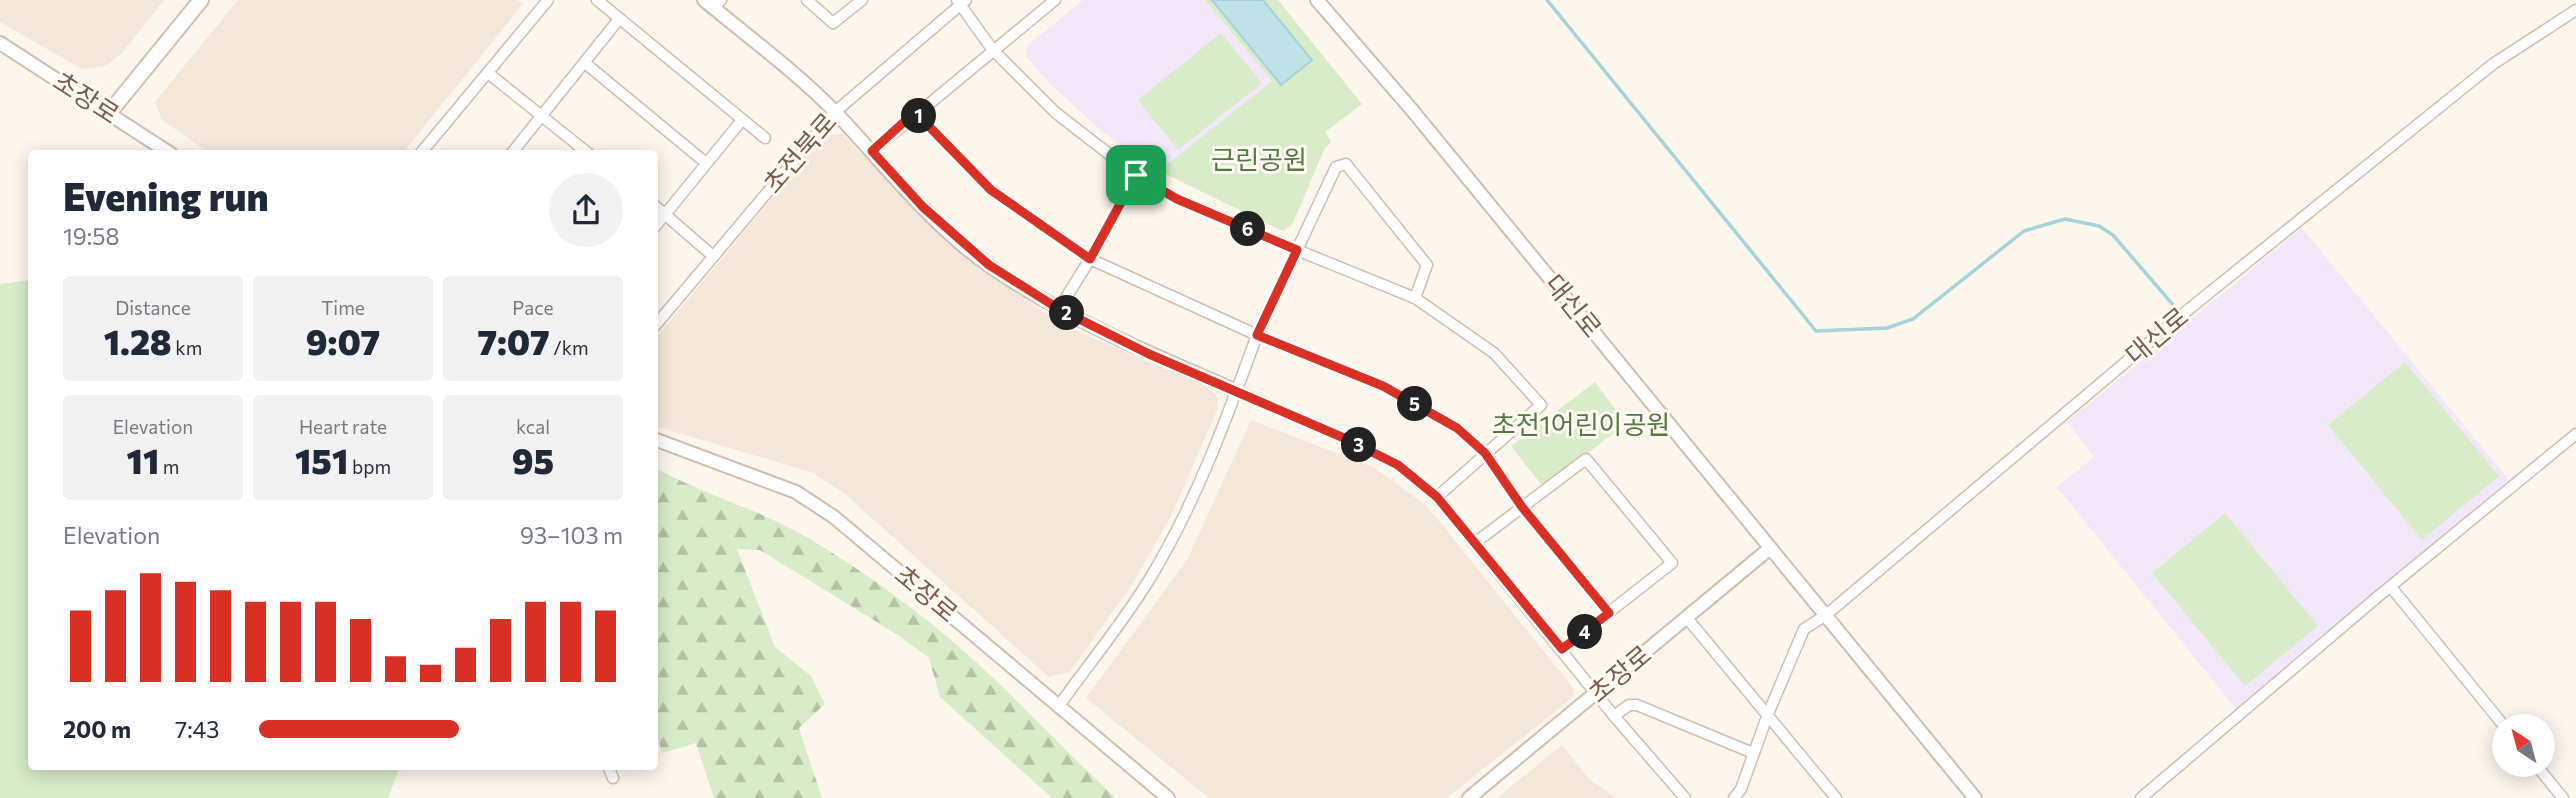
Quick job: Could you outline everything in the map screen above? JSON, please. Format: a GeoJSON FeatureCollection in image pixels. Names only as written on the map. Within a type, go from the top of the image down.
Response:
{"type":"FeatureCollection","features":[{"type":"Feature","properties":{"kind":"main road"},"geometry":{"type":"LineString","coordinates":[[109,113],[201,0]]}},
{"type":"Feature","properties":{"kind":"street"},"geometry":{"type":"LineString","coordinates":[[423,150],[548,0]]}},
{"type":"Feature","properties":{"kind":"street"},"geometry":{"type":"LineString","coordinates":[[597,0],[765,138]]}},
{"type":"Feature","properties":{"kind":"street"},"geometry":{"type":"LineString","coordinates":[[807,0],[833,23],[862,0]]}},
{"type":"Feature","properties":{"kind":"street"},"geometry":{"type":"LineString","coordinates":[[872,151],[915,112],[1055,0]]}},
{"type":"Feature","properties":{"kind":"street","name":"대신로"},"geometry":{"type":"LineString","coordinates":[[1317,0],[1412,110],[1975,798]]}},
{"type":"Feature","properties":{"kind":"street"},"geometry":{"type":"LineString","coordinates":[[961,2],[992,49],[1056,113],[1136,175],[1177,199],[1415,298],[1494,353],[1541,405],[1437,497]]}},
{"type":"Feature","properties":{"kind":"street","name":"초전북로"},"geometry":{"type":"LineString","coordinates":[[658,322],[835,112],[961,2]]}},
{"type":"Feature","properties":{"kind":"street"},"geometry":{"type":"LineString","coordinates":[[713,3],[835,112],[923,207],[989,265],[1059,309],[1149,354],[1344,438],[1398,465],[1437,497],[1476,542],[1596,694],[1685,798]]}},
{"type":"Feature","properties":{"kind":"street","name":"대신로"},"geometry":{"type":"LineString","coordinates":[[1826,615],[2178,318],[2493,64],[2576,10]]}},
{"type":"Feature","properties":{"kind":"street"},"geometry":{"type":"LineString","coordinates":[[514,150],[620,19]]}},
{"type":"Feature","properties":{"kind":"street","name":"초장로"},"geometry":{"type":"LineString","coordinates":[[0,43],[165,150]]}},
{"type":"Feature","properties":{"kind":"street"},"geometry":{"type":"LineString","coordinates":[[585,63],[706,163]]}},
{"type":"Feature","properties":{"kind":"street"},"geometry":{"type":"LineString","coordinates":[[488,73],[584,150]]}},
{"type":"Feature","properties":{"kind":"street"},"geometry":{"type":"LineString","coordinates":[[915,112],[991,190],[1090,259],[1257,335],[1383,386],[1457,428],[1485,453],[1522,507],[1609,613]]}},
{"type":"Feature","properties":{"kind":"street"},"geometry":{"type":"LineString","coordinates":[[658,223],[742,120]]}},
{"type":"Feature","properties":{"kind":"street"},"geometry":{"type":"LineString","coordinates":[[1058,706],[1147,582],[1171,542],[1237,391],[1257,335],[1336,167],[1346,164],[1427,264],[1415,298]]}},
{"type":"Feature","properties":{"kind":"street"},"geometry":{"type":"LineString","coordinates":[[1059,309],[1136,175]]}},
{"type":"Feature","properties":{"kind":"street"},"geometry":{"type":"LineString","coordinates":[[658,208],[713,256]]}},
{"type":"Feature","properties":{"kind":"street"},"geometry":{"type":"LineString","coordinates":[[2141,798],[2576,434]]}},
{"type":"Feature","properties":{"kind":"street","name":"초장로"},"geometry":{"type":"LineString","coordinates":[[658,440],[796,492],[834,517],[1168,798]]}},
{"type":"Feature","properties":{"kind":"street"},"geometry":{"type":"LineString","coordinates":[[1476,542],[1586,459],[1672,563],[1562,649]]}},
{"type":"Feature","properties":{"kind":"street","name":"초장로"},"geometry":{"type":"LineString","coordinates":[[1469,798],[1769,549]]}},
{"type":"Feature","properties":{"kind":"street"},"geometry":{"type":"LineString","coordinates":[[2391,587],[2494,714]]}},
{"type":"Feature","properties":{"kind":"street"},"geometry":{"type":"LineString","coordinates":[[1734,798],[1741,789],[1768,714],[1804,629],[1826,615]]}},
{"type":"Feature","properties":{"kind":"street"},"geometry":{"type":"LineString","coordinates":[[1687,618],[1836,798]]}},
{"type":"Feature","properties":{"kind":"street"},"geometry":{"type":"LineString","coordinates":[[1614,716],[1629,705],[1637,705],[1754,753]]}},
{"type":"Feature","properties":{"kind":"street"},"geometry":{"type":"LineString","coordinates":[[610,770],[613,778]]}},
{"type":"Feature","properties":{"kind":"street"},"geometry":{"type":"LineString","coordinates":[[2546,777],[2563,798]]}},
{"type":"Feature","properties":{"kind":"shaded area"},"geometry":{"type":"Polygon","coordinates":[[[0,0],[164,0],[120,55],[105,66],[82,69],[0,22],[0,0]]]}},
{"type":"Feature","properties":{"kind":"shaded area"},"geometry":{"type":"Polygon","coordinates":[[[238,0],[517,0],[523,4],[405,150],[205,150],[162,120],[155,102],[238,0]]]}},
{"type":"Feature","properties":{"kind":"shaded area"},"geometry":{"type":"Polygon","coordinates":[[[1083,0],[1205,0],[1272,81],[1159,171],[1104,133],[1049,83],[1026,56],[1028,45],[1083,0]]]}},
{"type":"Feature","properties":{"kind":"shaded area"},"geometry":{"type":"Polygon","coordinates":[[[843,134],[944,240],[1031,304],[1079,332],[1210,389],[1217,397],[1218,408],[1171,516],[1133,583],[1070,672],[1049,677],[845,494],[811,472],[658,427],[658,335],[824,136],[843,134]]]}},
{"type":"Feature","properties":{"kind":"shaded area"},"geometry":{"type":"Polygon","coordinates":[[[2302,228],[2509,480],[2236,709],[2057,487],[2094,457],[2067,422],[2302,228]]]}},
{"type":"Feature","properties":{"kind":"shaded area"},"geometry":{"type":"Polygon","coordinates":[[[1251,420],[1375,468],[1427,506],[1574,689],[1573,697],[1447,798],[1209,798],[1086,698],[1187,560],[1251,420]]]}},
{"type":"Feature","properties":{"kind":"shaded area"},"geometry":{"type":"Polygon","coordinates":[[[1562,745],[1589,779],[1616,798],[1497,798],[1562,745]]]}},
{"type":"Feature","properties":{"kind":"green space","name":"근린공원"},"geometry":{"type":"Polygon","coordinates":[[[1205,0],[1278,0],[1362,104],[1325,132],[1331,142],[1324,150],[1292,225],[1283,231],[1159,171],[1272,81],[1205,0]]]}},
{"type":"Feature","properties":{"kind":"green space"},"geometry":{"type":"Polygon","coordinates":[[[1221,33],[1262,83],[1178,150],[1138,100],[1221,33]]]}},
{"type":"Feature","properties":{"kind":"green space"},"geometry":{"type":"Polygon","coordinates":[[[28,280],[28,770],[399,770],[388,798],[0,798],[0,284],[28,280]]]}},
{"type":"Feature","properties":{"kind":"green space"},"geometry":{"type":"Polygon","coordinates":[[[2405,362],[2499,476],[2422,540],[2328,425],[2405,362]]]}},
{"type":"Feature","properties":{"kind":"green space","name":"초전1어린이공원"},"geometry":{"type":"Polygon","coordinates":[[[1595,382],[1626,424],[1543,487],[1511,446],[1595,382]]]}},
{"type":"Feature","properties":{"kind":"green space"},"geometry":{"type":"Polygon","coordinates":[[[658,469],[789,528],[873,580],[936,627],[975,661],[1116,798],[1052,798],[940,697],[929,658],[898,635],[760,550],[737,549],[775,647],[811,676],[825,704],[799,728],[822,798],[714,798],[696,743],[662,753],[658,739],[658,469]]]}},
{"type":"Feature","properties":{"kind":"green space"},"geometry":{"type":"Polygon","coordinates":[[[2225,513],[2318,626],[2245,686],[2152,573],[2225,513]]]}},
{"type":"Feature","properties":{"kind":"water"},"geometry":{"type":"Polygon","coordinates":[[[1212,0],[1263,0],[1312,60],[1281,85],[1212,0]]]}},
{"type":"Feature","properties":{"kind":"waterway"},"geometry":{"type":"LineString","coordinates":[[1547,0],[1816,331],[1887,328],[1913,319],[2024,231],[2065,219],[2099,226],[2113,235],[2174,306]]}},
{"type":"Feature","properties":{"kind":"route"},"geometry":{"type":"LineString","coordinates":[[915,112],[991,190],[1090,259],[1136,175],[1177,199],[1297,250],[1257,335],[1383,386],[1457,428],[1485,453],[1522,507],[1609,613],[1562,649],[1437,497],[1398,465],[1344,438],[1149,354],[1059,309],[989,265],[923,207],[872,151],[915,112]]}}]}
